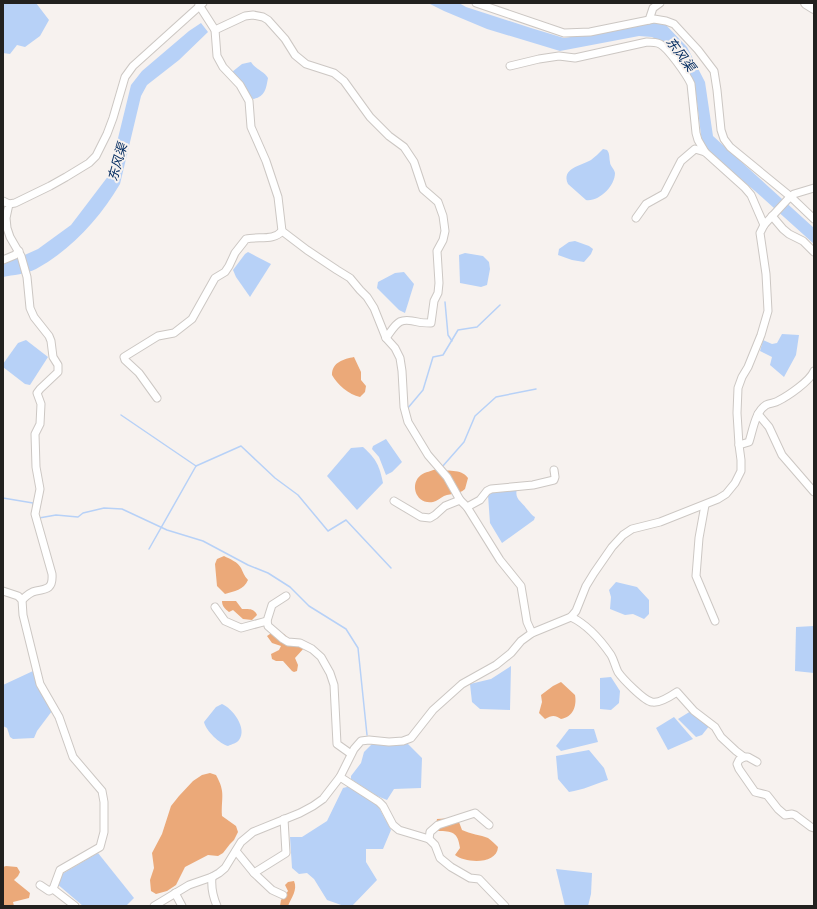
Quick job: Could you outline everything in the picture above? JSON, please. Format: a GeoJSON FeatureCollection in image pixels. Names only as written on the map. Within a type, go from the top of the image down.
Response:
{"type":"FeatureCollection","features":[{"type":"Feature","properties":{"kind":"highway"},"geometry":{"type":"LineString","coordinates":[[806,3],[814,8]]}},
{"type":"Feature","properties":{"kind":"street"},"geometry":{"type":"LineString","coordinates":[[476,3],[564,33],[590,32],[654,19],[674,24],[698,50],[714,71],[718,90],[721,130],[724,139],[730,147],[814,219]]}},
{"type":"Feature","properties":{"kind":"street"},"geometry":{"type":"LineString","coordinates":[[649,20],[653,8],[660,3]]}},
{"type":"Feature","properties":{"kind":"street"},"geometry":{"type":"LineString","coordinates":[[22,600],[27,595],[49,587],[53,580],[36,517],[40,489],[36,467],[35,434],[40,424],[41,404],[37,393],[58,372],[59,369],[58,364],[53,357],[49,336],[34,317],[30,308],[27,277],[20,253],[10,237],[7,228],[6,203],[50,186],[89,163],[96,156],[107,134],[125,78],[139,60],[201,4],[215,30],[217,56],[223,67],[240,85],[249,101],[252,127],[266,161],[278,197],[282,232],[350,278],[367,297],[374,308],[386,338],[395,348],[400,358],[404,407],[408,422],[428,455],[448,477],[460,500],[467,507],[500,560],[521,586],[527,622],[532,633]]}},
{"type":"Feature","properties":{"kind":"street"},"geometry":{"type":"LineString","coordinates":[[215,30],[245,16],[253,15],[268,20],[285,39],[295,55],[306,64],[334,73],[344,81],[370,117],[389,136],[404,147],[414,162],[423,189],[438,202],[443,216],[445,231],[443,240],[437,251],[439,283],[438,293],[434,301],[431,322],[426,324],[408,319],[402,320],[396,324],[386,338]]}},
{"type":"Feature","properties":{"kind":"street"},"geometry":{"type":"LineString","coordinates":[[510,66],[559,56],[575,58],[648,42],[658,43],[664,47],[674,59],[688,77],[691,84],[698,140],[705,152],[751,195],[764,225]]}},
{"type":"Feature","properties":{"kind":"street"},"geometry":{"type":"LineString","coordinates":[[636,218],[646,204],[664,194],[681,161],[695,149],[705,152]]}},
{"type":"Feature","properties":{"kind":"street"},"geometry":{"type":"LineString","coordinates":[[154,906],[189,885],[219,873],[225,868],[241,842],[253,832],[313,806],[323,799],[340,777],[351,754],[362,741],[369,740],[389,742],[403,741],[411,738],[433,710],[462,684],[496,665],[532,633],[571,617],[576,611],[586,586],[594,572],[622,535],[632,529],[660,522],[718,499],[726,494],[741,471],[742,460],[739,445],[738,388],[761,335],[768,311],[766,274],[760,233],[764,225],[789,198],[794,194],[814,188]]}},
{"type":"Feature","properties":{"kind":"street"},"geometry":{"type":"LineString","coordinates":[[774,214],[783,229],[789,234],[803,241],[814,252]]}},
{"type":"Feature","properties":{"kind":"street"},"geometry":{"type":"LineString","coordinates":[[157,398],[139,373],[125,360],[124,357],[158,336],[174,333],[192,319],[215,278],[224,272],[235,253],[246,239],[268,238],[279,235],[282,232]]}},
{"type":"Feature","properties":{"kind":"street"},"geometry":{"type":"LineString","coordinates":[[3,260],[20,253]]}},
{"type":"Feature","properties":{"kind":"street"},"geometry":{"type":"LineString","coordinates":[[739,445],[749,442],[758,414],[766,405],[778,402],[807,380],[814,371]]}},
{"type":"Feature","properties":{"kind":"street"},"geometry":{"type":"LineString","coordinates":[[758,414],[769,427],[782,455],[814,492]]}},
{"type":"Feature","properties":{"kind":"street"},"geometry":{"type":"LineString","coordinates":[[467,507],[480,500],[487,491],[491,489],[533,485],[554,480],[554,470]]}},
{"type":"Feature","properties":{"kind":"street"},"geometry":{"type":"LineString","coordinates":[[394,501],[420,517],[430,518],[435,516],[446,506],[460,500]]}},
{"type":"Feature","properties":{"kind":"street"},"geometry":{"type":"LineString","coordinates":[[705,504],[698,538],[696,576],[715,621]]}},
{"type":"Feature","properties":{"kind":"street"},"geometry":{"type":"LineString","coordinates":[[3,591],[18,596],[22,600],[23,615],[40,684],[59,717],[73,757],[102,791],[104,802],[104,832],[100,847],[60,870],[53,889]]}},
{"type":"Feature","properties":{"kind":"street"},"geometry":{"type":"LineString","coordinates":[[286,596],[272,606],[267,621],[268,626],[288,642],[300,643],[312,649],[321,657],[330,673],[334,685],[337,744],[351,754]]}},
{"type":"Feature","properties":{"kind":"street"},"geometry":{"type":"LineString","coordinates":[[215,607],[225,621],[241,628],[267,621]]}},
{"type":"Feature","properties":{"kind":"street"},"geometry":{"type":"LineString","coordinates":[[571,617],[588,627],[612,656],[617,671],[625,681],[647,700],[652,703],[658,702],[677,692],[694,711],[715,727],[721,737],[744,757],[748,757],[757,762]]}},
{"type":"Feature","properties":{"kind":"street"},"geometry":{"type":"LineString","coordinates":[[744,757],[739,760],[737,764],[755,792],[767,795],[785,815],[795,815],[811,828],[814,828]]}},
{"type":"Feature","properties":{"kind":"street"},"geometry":{"type":"LineString","coordinates":[[340,777],[379,802],[383,806],[393,825],[399,830],[429,839],[435,845],[440,858],[451,867],[470,878],[479,879],[506,906]]}},
{"type":"Feature","properties":{"kind":"street"},"geometry":{"type":"LineString","coordinates":[[429,839],[430,832],[438,824],[475,813],[489,825]]}},
{"type":"Feature","properties":{"kind":"street"},"geometry":{"type":"LineString","coordinates":[[254,873],[286,853],[284,819]]}},
{"type":"Feature","properties":{"kind":"street"},"geometry":{"type":"LineString","coordinates":[[236,851],[254,873],[272,890],[283,895]]}},
{"type":"Feature","properties":{"kind":"street"},"geometry":{"type":"LineString","coordinates":[[212,877],[214,900],[217,906]]}},
{"type":"Feature","properties":{"kind":"street"},"geometry":{"type":"LineString","coordinates":[[40,885],[49,891],[53,889]]}},
{"type":"Feature","properties":{"kind":"street"},"geometry":{"type":"LineString","coordinates":[[53,889],[75,906]]}},
{"type":"Feature","properties":{"kind":"street"},"geometry":{"type":"LineString","coordinates":[[175,893],[182,906]]}},
{"type":"Feature","properties":{"kind":"shaded area"},"geometry":{"type":"Polygon","coordinates":[[[354,357],[361,372],[361,380],[366,386],[365,392],[360,397],[344,389],[332,375],[336,364],[354,357]]]}},
{"type":"Feature","properties":{"kind":"shaded area"},"geometry":{"type":"Polygon","coordinates":[[[436,469],[458,472],[465,475],[468,478],[465,489],[457,493],[444,496],[433,502],[422,500],[416,493],[415,483],[421,475],[436,469]]]}},
{"type":"Feature","properties":{"kind":"shaded area"},"geometry":{"type":"Polygon","coordinates":[[[224,556],[238,564],[248,580],[241,588],[225,594],[217,586],[215,564],[217,559],[224,556]]]}},
{"type":"Feature","properties":{"kind":"shaded area"},"geometry":{"type":"Polygon","coordinates":[[[222,601],[236,601],[242,609],[253,610],[257,615],[252,620],[243,619],[233,610],[229,612],[225,609],[222,601]]]}},
{"type":"Feature","properties":{"kind":"shaded area"},"geometry":{"type":"Polygon","coordinates":[[[273,632],[284,634],[293,642],[304,648],[295,658],[298,665],[297,671],[292,671],[283,661],[276,661],[272,659],[271,654],[279,650],[281,646],[272,643],[267,636],[273,632]]]}},
{"type":"Feature","properties":{"kind":"shaded area"},"geometry":{"type":"Polygon","coordinates":[[[561,682],[575,695],[575,707],[569,716],[565,718],[561,719],[553,716],[545,719],[539,713],[542,702],[541,695],[561,682]]]}},
{"type":"Feature","properties":{"kind":"shaded area"},"geometry":{"type":"Polygon","coordinates":[[[210,773],[216,775],[221,786],[222,816],[236,826],[238,832],[234,840],[223,853],[218,856],[208,855],[185,867],[176,885],[167,891],[156,894],[151,891],[150,880],[154,868],[152,853],[162,834],[171,806],[193,781],[202,775],[210,773]]]}},
{"type":"Feature","properties":{"kind":"shaded area"},"geometry":{"type":"Polygon","coordinates":[[[453,818],[459,822],[462,830],[488,838],[498,847],[496,853],[487,860],[480,861],[466,860],[455,855],[460,848],[458,839],[451,832],[438,831],[436,824],[437,819],[453,818]]]}},
{"type":"Feature","properties":{"kind":"shaded area"},"geometry":{"type":"Polygon","coordinates":[[[3,867],[17,867],[20,872],[14,880],[30,893],[29,898],[13,902],[14,906],[3,906],[3,867]]]}},
{"type":"Feature","properties":{"kind":"shaded area"},"geometry":{"type":"Polygon","coordinates":[[[294,881],[295,891],[288,906],[280,906],[281,900],[288,891],[285,885],[288,882],[294,881]]]}},
{"type":"Feature","properties":{"kind":"water"},"geometry":{"type":"Polygon","coordinates":[[[3,3],[36,3],[49,20],[40,36],[25,47],[17,45],[10,54],[3,53],[3,3]]]}},
{"type":"Feature","properties":{"kind":"water","name":"东风渠"},"geometry":{"type":"Polygon","coordinates":[[[428,3],[459,3],[466,7],[564,38],[616,30],[650,22],[666,25],[687,47],[705,82],[713,136],[814,228],[814,244],[755,191],[714,157],[702,143],[695,86],[684,65],[664,43],[652,37],[639,36],[560,51],[487,29],[428,3]]]}},
{"type":"Feature","properties":{"kind":"water","name":"东风渠"},"geometry":{"type":"Polygon","coordinates":[[[201,23],[208,32],[179,60],[147,85],[141,96],[120,184],[94,221],[73,243],[36,269],[3,277],[3,262],[18,258],[38,249],[71,225],[109,175],[131,85],[142,71],[189,31],[201,23]]]}},
{"type":"Feature","properties":{"kind":"water"},"geometry":{"type":"Polygon","coordinates":[[[251,62],[268,78],[264,92],[257,98],[253,99],[232,72],[242,64],[251,62]]]}},
{"type":"Feature","properties":{"kind":"water"},"geometry":{"type":"Polygon","coordinates":[[[603,149],[607,150],[609,153],[610,163],[615,173],[614,178],[609,188],[601,196],[591,200],[586,200],[568,184],[567,174],[573,168],[591,160],[603,149]]]}},
{"type":"Feature","properties":{"kind":"water"},"geometry":{"type":"Polygon","coordinates":[[[575,241],[593,249],[591,254],[584,262],[558,255],[559,249],[569,242],[575,241]]]}},
{"type":"Feature","properties":{"kind":"water"},"geometry":{"type":"Polygon","coordinates":[[[248,252],[271,264],[250,297],[233,270],[248,252]]]}},
{"type":"Feature","properties":{"kind":"water"},"geometry":{"type":"Polygon","coordinates":[[[465,253],[483,256],[489,262],[490,269],[487,285],[481,287],[460,283],[459,255],[465,253]]]}},
{"type":"Feature","properties":{"kind":"water"},"geometry":{"type":"Polygon","coordinates":[[[404,272],[414,284],[405,313],[399,310],[377,288],[378,282],[395,273],[404,272]]]}},
{"type":"Feature","properties":{"kind":"water"},"geometry":{"type":"Polygon","coordinates":[[[782,334],[799,335],[796,355],[784,377],[770,365],[772,357],[760,351],[763,340],[772,344],[777,343],[782,334]]]}},
{"type":"Feature","properties":{"kind":"water"},"geometry":{"type":"Polygon","coordinates":[[[26,340],[48,357],[30,385],[25,384],[3,367],[3,364],[18,343],[26,340]]]}},
{"type":"Feature","properties":{"kind":"water"},"geometry":{"type":"Polygon","coordinates":[[[386,439],[402,462],[392,472],[386,475],[379,457],[372,449],[373,446],[386,439]]]}},
{"type":"Feature","properties":{"kind":"water"},"geometry":{"type":"Polygon","coordinates":[[[363,447],[377,463],[383,483],[357,510],[327,476],[351,448],[363,447]]]}},
{"type":"Feature","properties":{"kind":"water"},"geometry":{"type":"Polygon","coordinates":[[[517,489],[517,498],[535,517],[534,520],[502,543],[490,523],[488,495],[491,491],[517,489]]]}},
{"type":"Feature","properties":{"kind":"water"},"geometry":{"type":"Polygon","coordinates":[[[616,582],[637,587],[649,600],[649,614],[644,619],[633,614],[625,615],[610,609],[611,597],[609,590],[616,582]]]}},
{"type":"Feature","properties":{"kind":"water"},"geometry":{"type":"Polygon","coordinates":[[[814,626],[814,673],[795,671],[796,627],[814,626]]]}},
{"type":"Feature","properties":{"kind":"water"},"geometry":{"type":"Polygon","coordinates":[[[511,666],[510,710],[480,709],[472,702],[470,684],[491,679],[511,666]]]}},
{"type":"Feature","properties":{"kind":"water"},"geometry":{"type":"Polygon","coordinates":[[[33,671],[38,686],[52,711],[37,731],[34,738],[13,739],[10,737],[7,728],[3,726],[3,685],[33,671]]]}},
{"type":"Feature","properties":{"kind":"water"},"geometry":{"type":"Polygon","coordinates":[[[611,677],[620,691],[619,703],[611,710],[600,709],[600,678],[611,677]]]}},
{"type":"Feature","properties":{"kind":"water"},"geometry":{"type":"Polygon","coordinates":[[[222,704],[226,706],[238,719],[242,730],[239,740],[228,746],[221,743],[214,737],[205,726],[204,722],[216,707],[222,704]]]}},
{"type":"Feature","properties":{"kind":"water"},"geometry":{"type":"Polygon","coordinates":[[[691,711],[710,725],[702,735],[696,737],[678,719],[691,711]]]}},
{"type":"Feature","properties":{"kind":"water"},"geometry":{"type":"Polygon","coordinates":[[[674,717],[693,739],[668,750],[656,728],[674,717]]]}},
{"type":"Feature","properties":{"kind":"water"},"geometry":{"type":"Polygon","coordinates":[[[569,729],[594,729],[598,742],[561,751],[556,746],[569,729]]]}},
{"type":"Feature","properties":{"kind":"water"},"geometry":{"type":"Polygon","coordinates":[[[407,743],[422,758],[421,788],[394,789],[387,800],[377,796],[351,779],[351,776],[361,763],[364,752],[372,744],[391,745],[407,743]]]}},
{"type":"Feature","properties":{"kind":"water"},"geometry":{"type":"Polygon","coordinates":[[[589,750],[604,768],[608,780],[569,792],[558,779],[556,756],[589,750]]]}},
{"type":"Feature","properties":{"kind":"water"},"geometry":{"type":"Polygon","coordinates":[[[351,786],[377,804],[391,830],[383,849],[366,849],[366,862],[377,880],[352,906],[344,906],[327,900],[314,879],[307,873],[299,874],[292,868],[290,837],[302,837],[327,821],[343,788],[351,786]]]}},
{"type":"Feature","properties":{"kind":"water"},"geometry":{"type":"Polygon","coordinates":[[[98,853],[134,898],[126,906],[83,906],[56,883],[62,874],[98,853]]]}},
{"type":"Feature","properties":{"kind":"water"},"geometry":{"type":"Polygon","coordinates":[[[556,869],[592,873],[591,894],[588,906],[565,906],[556,869]]]}},
{"type":"Feature","properties":{"kind":"waterway"},"geometry":{"type":"LineString","coordinates":[[445,302],[448,335],[452,341]]}},
{"type":"Feature","properties":{"kind":"waterway"},"geometry":{"type":"LineString","coordinates":[[407,409],[423,390],[433,357],[443,355],[458,330],[477,327],[500,305]]}},
{"type":"Feature","properties":{"kind":"waterway"},"geometry":{"type":"LineString","coordinates":[[442,467],[464,442],[475,416],[496,397],[536,389]]}},
{"type":"Feature","properties":{"kind":"waterway"},"geometry":{"type":"LineString","coordinates":[[121,415],[196,466]]}},
{"type":"Feature","properties":{"kind":"waterway"},"geometry":{"type":"LineString","coordinates":[[149,549],[196,466],[241,446],[275,478],[298,495],[328,531],[346,520],[391,568]]}},
{"type":"Feature","properties":{"kind":"waterway"},"geometry":{"type":"LineString","coordinates":[[3,498],[33,503],[33,507]]}},
{"type":"Feature","properties":{"kind":"waterway"},"geometry":{"type":"LineString","coordinates":[[39,518],[56,515],[78,517],[83,513],[104,508],[122,509],[167,530],[203,541],[248,565],[268,573],[290,587],[309,606],[346,629],[358,648],[367,735]]}}]}
